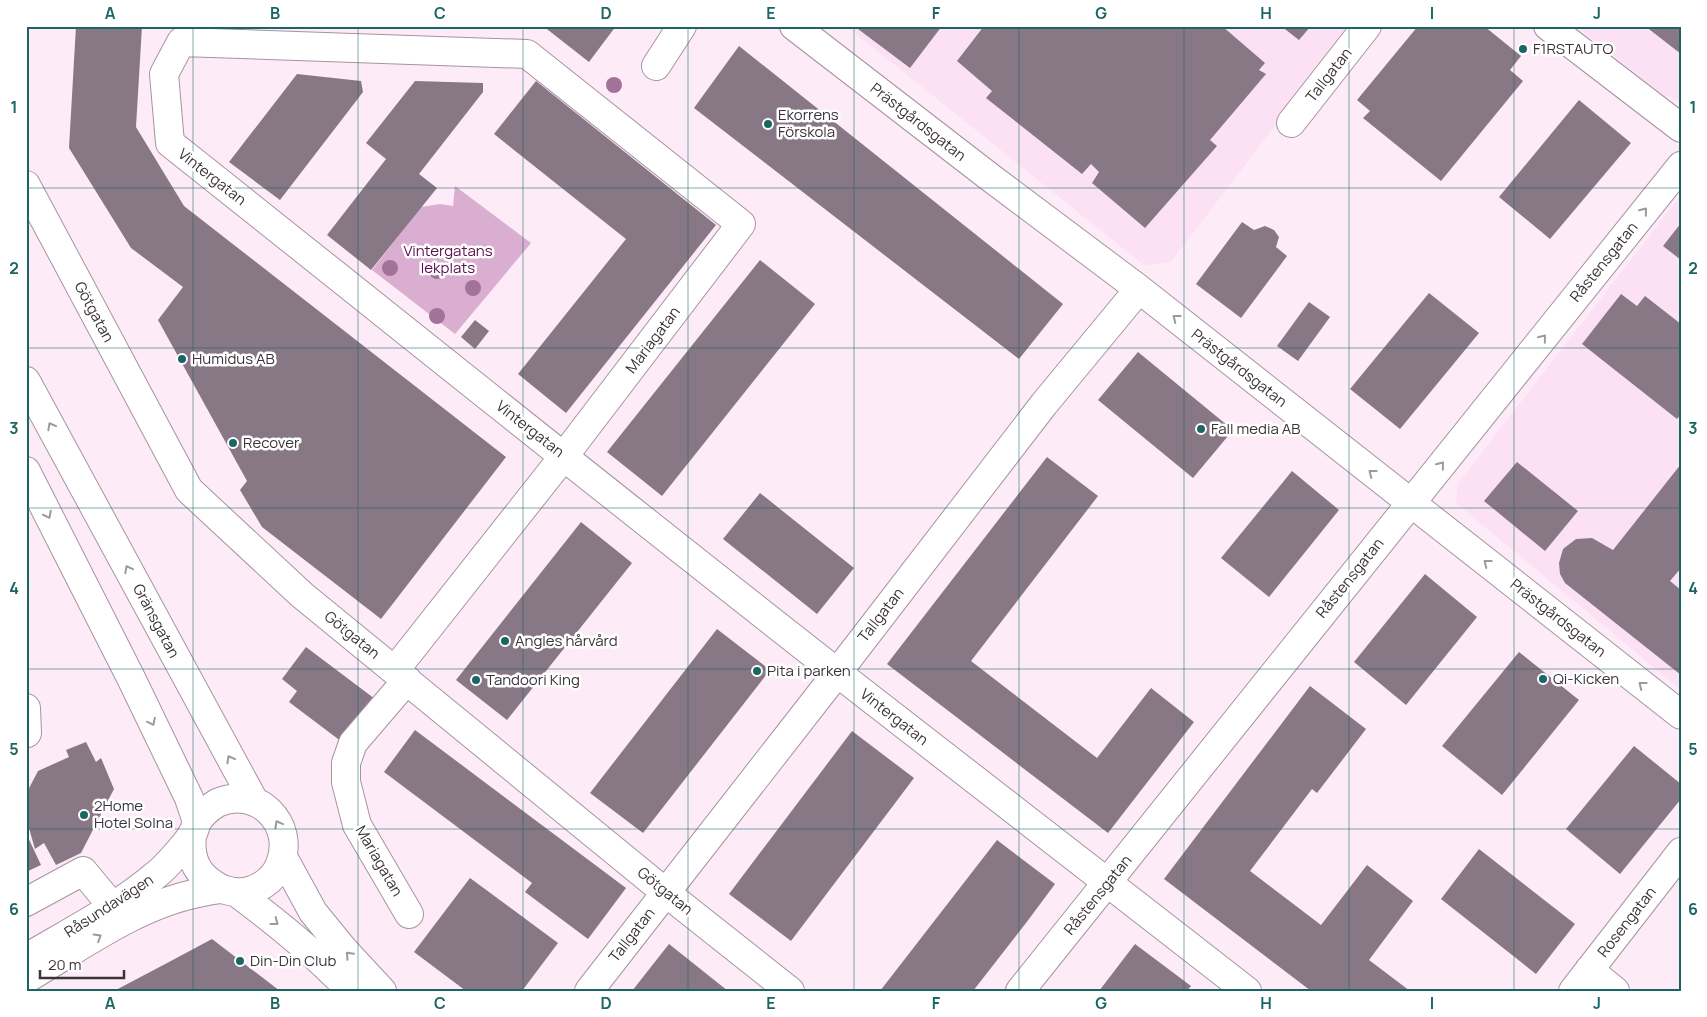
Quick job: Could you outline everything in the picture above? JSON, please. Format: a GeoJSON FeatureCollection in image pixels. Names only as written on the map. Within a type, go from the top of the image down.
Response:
{"type":"FeatureCollection","features":[{"type":"Feature","properties":{"kind":"street"},"geometry":{"type":"LineString","coordinates":[[656,66],[682,26]]}},
{"type":"Feature","properties":{"kind":"street","name":"Prästgårdsgatan"},"geometry":{"type":"LineString","coordinates":[[794,26],[1138,289],[1681,715]]}},
{"type":"Feature","properties":{"kind":"street","name":"Tallgatan"},"geometry":{"type":"LineString","coordinates":[[1292,124],[1368,26]]}},
{"type":"Feature","properties":{"kind":"street"},"geometry":{"type":"LineString","coordinates":[[1548,26],[1681,128]]}},
{"type":"Feature","properties":{"kind":"street","name":"Vintergatan"},"geometry":{"type":"LineString","coordinates":[[527,54],[180,42],[164,74],[170,143],[837,673],[1247,991]]}},
{"type":"Feature","properties":{"kind":"street","name":"Mariagatan"},"geometry":{"type":"LineString","coordinates":[[409,914],[357,825],[346,782],[346,763],[353,743],[401,675],[564,456],[741,224],[527,54]]}},
{"type":"Feature","properties":{"kind":"street","name":"Råstensgatan"},"geometry":{"type":"LineString","coordinates":[[1020,991],[1681,166]]}},
{"type":"Feature","properties":{"kind":"street","name":"Götgatan"},"geometry":{"type":"LineString","coordinates":[[26,185],[189,490],[302,595],[790,991]]}},
{"type":"Feature","properties":{"kind":"street","name":"Tallgatan"},"geometry":{"type":"LineString","coordinates":[[589,991],[1044,404],[1138,289]]}},
{"type":"Feature","properties":{"kind":"street","name":"Gränsgatan"},"geometry":{"type":"LineString","coordinates":[[26,381],[254,801],[271,813],[279,824],[284,837],[283,857]]}},
{"type":"Feature","properties":{"kind":"street"},"geometry":{"type":"LineString","coordinates":[[26,471],[131,678],[189,798],[195,828],[191,846],[192,858],[197,868],[204,878],[229,891],[290,933],[328,967],[351,991]]}},
{"type":"Feature","properties":{"kind":"street"},"geometry":{"type":"LineString","coordinates":[[26,708],[27,733]]}},
{"type":"Feature","properties":{"kind":"street","name":"Råsundavägen"},"geometry":{"type":"LineString","coordinates":[[26,958],[113,907],[158,873],[195,828],[206,811],[215,804],[235,799],[254,801]]}},
{"type":"Feature","properties":{"kind":"street","name":"Rosengatan"},"geometry":{"type":"LineString","coordinates":[[1585,984],[1681,852]]}},
{"type":"Feature","properties":{"kind":"street"},"geometry":{"type":"LineString","coordinates":[[283,857],[313,912],[344,950],[382,991]]}},
{"type":"Feature","properties":{"kind":"street","name":"Råsundavägen"},"geometry":{"type":"LineString","coordinates":[[26,979],[127,920],[173,899],[198,893],[251,890],[261,886],[279,868],[283,857]]}},
{"type":"Feature","properties":{"kind":"street"},"geometry":{"type":"LineString","coordinates":[[26,902],[83,871],[113,907]]}},
{"type":"Feature","properties":{"kind":"street"},"geometry":{"type":"LineString","coordinates":[[1585,984],[1615,991]]}},
{"type":"Feature","properties":{"kind":"shaded area"},"geometry":{"type":"Polygon","coordinates":[[[846,26],[1351,26],[1171,262],[1145,266],[846,26]]]}},
{"type":"Feature","properties":{"kind":"shaded area"},"geometry":{"type":"Polygon","coordinates":[[[1576,26],[1681,26],[1681,102],[1662,94],[1576,26]]]}},
{"type":"Feature","properties":{"kind":"shaded area"},"geometry":{"type":"Polygon","coordinates":[[[1681,195],[1681,690],[1456,503],[1458,483],[1681,195]]]}},
{"type":"Feature","properties":{"kind":"green space","name":"Vintergatans lekplats"},"geometry":{"type":"Polygon","coordinates":[[[455,186],[531,243],[455,334],[372,270],[421,207],[440,204],[453,206],[455,186]]]}},
{"type":"Feature","properties":{"kind":"building"},"geometry":{"type":"Polygon","coordinates":[[[76,26],[142,26],[136,127],[184,206],[506,457],[381,619],[262,527],[240,490],[247,481],[158,320],[183,287],[131,248],[69,148],[76,26]]]}},
{"type":"Feature","properties":{"kind":"building"},"geometry":{"type":"Polygon","coordinates":[[[543,26],[616,26],[589,62],[543,26]]]}},
{"type":"Feature","properties":{"kind":"building"},"geometry":{"type":"Polygon","coordinates":[[[854,26],[942,26],[910,68],[854,26]]]}},
{"type":"Feature","properties":{"kind":"building"},"geometry":{"type":"Polygon","coordinates":[[[984,26],[1222,26],[1265,63],[1259,70],[1266,74],[1210,140],[1217,146],[1145,228],[1092,183],[1099,172],[1091,164],[1082,174],[986,98],[992,91],[957,61],[984,26]]]}},
{"type":"Feature","properties":{"kind":"building"},"geometry":{"type":"Polygon","coordinates":[[[1281,26],[1311,26],[1299,40],[1281,26]]]}},
{"type":"Feature","properties":{"kind":"building"},"geometry":{"type":"Polygon","coordinates":[[[1418,26],[1484,26],[1521,56],[1510,70],[1523,81],[1441,181],[1363,118],[1370,111],[1357,100],[1418,26]]]}},
{"type":"Feature","properties":{"kind":"building"},"geometry":{"type":"Polygon","coordinates":[[[1645,26],[1681,26],[1681,54],[1645,26]]]}},
{"type":"Feature","properties":{"kind":"building"},"geometry":{"type":"Polygon","coordinates":[[[739,46],[1063,304],[1019,359],[694,108],[739,46]]]}},
{"type":"Feature","properties":{"kind":"building"},"geometry":{"type":"Polygon","coordinates":[[[297,74],[361,81],[363,92],[280,200],[229,162],[297,74]]]}},
{"type":"Feature","properties":{"kind":"building"},"geometry":{"type":"Polygon","coordinates":[[[415,81],[483,83],[483,92],[419,174],[437,188],[371,270],[327,235],[386,159],[366,143],[415,81]]]}},
{"type":"Feature","properties":{"kind":"building"},"geometry":{"type":"Polygon","coordinates":[[[536,81],[716,225],[566,413],[518,374],[626,239],[494,134],[536,81]]]}},
{"type":"Feature","properties":{"kind":"building"},"geometry":{"type":"Polygon","coordinates":[[[1579,100],[1631,143],[1550,239],[1499,197],[1579,100]]]}},
{"type":"Feature","properties":{"kind":"building"},"geometry":{"type":"Polygon","coordinates":[[[1242,222],[1254,230],[1265,226],[1274,230],[1279,237],[1276,247],[1287,256],[1241,318],[1196,284],[1242,222]]]}},
{"type":"Feature","properties":{"kind":"building"},"geometry":{"type":"Polygon","coordinates":[[[1681,223],[1681,260],[1663,246],[1681,223]]]}},
{"type":"Feature","properties":{"kind":"building"},"geometry":{"type":"Polygon","coordinates":[[[760,260],[815,304],[662,496],[607,452],[760,260]]]}},
{"type":"Feature","properties":{"kind":"building"},"geometry":{"type":"Polygon","coordinates":[[[1429,293],[1479,333],[1400,429],[1350,389],[1429,293]]]}},
{"type":"Feature","properties":{"kind":"building"},"geometry":{"type":"Polygon","coordinates":[[[1621,294],[1637,306],[1645,296],[1681,324],[1681,414],[1677,419],[1582,344],[1621,294]]]}},
{"type":"Feature","properties":{"kind":"building"},"geometry":{"type":"Polygon","coordinates":[[[1309,302],[1330,317],[1298,361],[1277,346],[1309,302]]]}},
{"type":"Feature","properties":{"kind":"building"},"geometry":{"type":"Polygon","coordinates":[[[475,320],[489,331],[475,349],[461,337],[475,320]]]}},
{"type":"Feature","properties":{"kind":"building"},"geometry":{"type":"Polygon","coordinates":[[[1138,352],[1233,430],[1193,478],[1098,400],[1138,352]]]}},
{"type":"Feature","properties":{"kind":"building"},"geometry":{"type":"Polygon","coordinates":[[[1047,457],[1098,496],[971,661],[1097,758],[1151,688],[1194,722],[1108,833],[887,664],[1047,457]]]}},
{"type":"Feature","properties":{"kind":"building"},"geometry":{"type":"Polygon","coordinates":[[[1517,462],[1578,511],[1545,551],[1484,501],[1517,462]]]}},
{"type":"Feature","properties":{"kind":"building"},"geometry":{"type":"Polygon","coordinates":[[[1681,464],[1681,568],[1670,581],[1681,590],[1681,675],[1565,583],[1560,574],[1559,563],[1563,549],[1576,539],[1592,538],[1613,550],[1681,464]]]}},
{"type":"Feature","properties":{"kind":"building"},"geometry":{"type":"Polygon","coordinates":[[[1292,471],[1339,510],[1269,597],[1221,558],[1292,471]]]}},
{"type":"Feature","properties":{"kind":"building"},"geometry":{"type":"Polygon","coordinates":[[[760,493],[854,568],[817,614],[723,539],[760,493]]]}},
{"type":"Feature","properties":{"kind":"building"},"geometry":{"type":"Polygon","coordinates":[[[581,522],[632,563],[507,720],[456,680],[581,522]]]}},
{"type":"Feature","properties":{"kind":"building"},"geometry":{"type":"Polygon","coordinates":[[[1425,574],[1477,617],[1406,705],[1354,662],[1425,574]]]}},
{"type":"Feature","properties":{"kind":"building"},"geometry":{"type":"Polygon","coordinates":[[[717,629],[770,670],[643,833],[590,793],[717,629]]]}},
{"type":"Feature","properties":{"kind":"building"},"geometry":{"type":"Polygon","coordinates":[[[306,647],[375,699],[342,742],[289,702],[297,691],[282,679],[306,647]]]}},
{"type":"Feature","properties":{"kind":"building"},"geometry":{"type":"Polygon","coordinates":[[[1519,652],[1579,700],[1502,795],[1442,746],[1519,652]]]}},
{"type":"Feature","properties":{"kind":"building"},"geometry":{"type":"Polygon","coordinates":[[[1310,686],[1366,729],[1317,793],[1312,789],[1250,871],[1321,925],[1367,865],[1413,901],[1369,960],[1410,991],[1311,991],[1164,879],[1310,686]]]}},
{"type":"Feature","properties":{"kind":"building"},"geometry":{"type":"Polygon","coordinates":[[[415,730],[626,888],[588,939],[525,892],[532,883],[384,772],[415,730]]]}},
{"type":"Feature","properties":{"kind":"building"},"geometry":{"type":"Polygon","coordinates":[[[852,731],[914,778],[791,941],[729,894],[852,731]]]}},
{"type":"Feature","properties":{"kind":"building","name":"2Home Hotel Solna"},"geometry":{"type":"Polygon","coordinates":[[[86,742],[96,762],[101,758],[114,789],[81,853],[56,865],[44,843],[35,849],[26,818],[26,794],[38,771],[69,757],[66,750],[86,742]]]}},
{"type":"Feature","properties":{"kind":"building"},"geometry":{"type":"Polygon","coordinates":[[[1634,746],[1681,784],[1681,799],[1620,874],[1566,829],[1634,746]]]}},
{"type":"Feature","properties":{"kind":"building"},"geometry":{"type":"Polygon","coordinates":[[[26,833],[41,865],[26,872],[26,833]]]}},
{"type":"Feature","properties":{"kind":"building"},"geometry":{"type":"Polygon","coordinates":[[[997,840],[1055,884],[1026,923],[973,991],[880,991],[997,840]]]}},
{"type":"Feature","properties":{"kind":"building"},"geometry":{"type":"Polygon","coordinates":[[[1479,849],[1575,924],[1536,974],[1441,899],[1479,849]]]}},
{"type":"Feature","properties":{"kind":"building"},"geometry":{"type":"Polygon","coordinates":[[[470,878],[558,943],[522,991],[466,991],[414,952],[470,878]]]}},
{"type":"Feature","properties":{"kind":"building"},"geometry":{"type":"Polygon","coordinates":[[[212,939],[280,991],[114,991],[169,962],[212,939]]]}},
{"type":"Feature","properties":{"kind":"building"},"geometry":{"type":"Polygon","coordinates":[[[669,944],[728,991],[632,991],[669,944]]]}},
{"type":"Feature","properties":{"kind":"building"},"geometry":{"type":"Polygon","coordinates":[[[1135,944],[1191,986],[1187,991],[1099,991],[1135,944]]]}},
{"type":"Feature","properties":{"kind":"place","name":"F1RSTAUTO"},"geometry":{"type":"Point","coordinates":[1523,49]}},
{"type":"Feature","properties":{"kind":"place","name":"Ekorrens Förskola"},"geometry":{"type":"Point","coordinates":[768,124]}},
{"type":"Feature","properties":{"kind":"place","name":"Humidus AB"},"geometry":{"type":"Point","coordinates":[182,359]}},
{"type":"Feature","properties":{"kind":"place","name":"Fall media AB"},"geometry":{"type":"Point","coordinates":[1201,429]}},
{"type":"Feature","properties":{"kind":"place","name":"Recover"},"geometry":{"type":"Point","coordinates":[233,443]}},
{"type":"Feature","properties":{"kind":"place","name":"Angles hårvård"},"geometry":{"type":"Point","coordinates":[505,641]}},
{"type":"Feature","properties":{"kind":"place","name":"Pita i parken"},"geometry":{"type":"Point","coordinates":[757,671]}},
{"type":"Feature","properties":{"kind":"place","name":"Qi-Kicken"},"geometry":{"type":"Point","coordinates":[1543,679]}},
{"type":"Feature","properties":{"kind":"place","name":"Tandoori King"},"geometry":{"type":"Point","coordinates":[476,680]}},
{"type":"Feature","properties":{"kind":"place","name":"2Home Hotel Solna"},"geometry":{"type":"Point","coordinates":[84,815]}},
{"type":"Feature","properties":{"kind":"place","name":"Din-Din Club"},"geometry":{"type":"Point","coordinates":[240,961]}}]}
